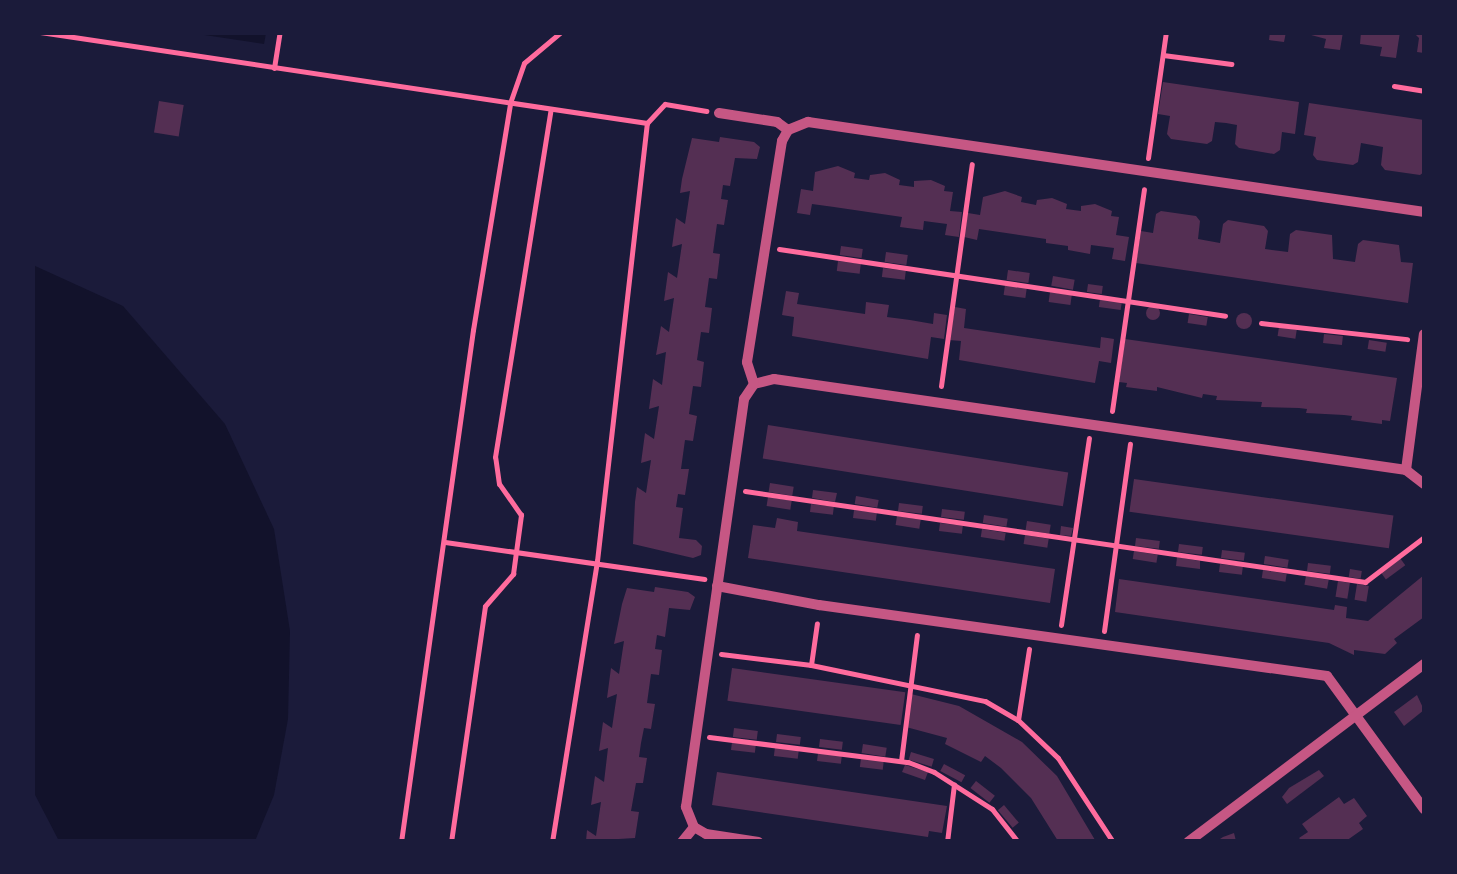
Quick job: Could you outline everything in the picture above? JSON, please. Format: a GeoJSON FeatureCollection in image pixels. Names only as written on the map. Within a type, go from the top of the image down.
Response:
{"type":"FeatureCollection","features":[{"type":"Feature","properties":{"kind":"street"},"geometry":{"type":"LineString","coordinates":[[719,114],[777,122],[788,130]]}},
{"type":"Feature","properties":{"kind":"street"},"geometry":{"type":"LineString","coordinates":[[754,384],[748,362],[782,141],[788,130],[808,122],[1424,212]]}},
{"type":"Feature","properties":{"kind":"street"},"geometry":{"type":"LineString","coordinates":[[1406,470],[1424,334]]}},
{"type":"Feature","properties":{"kind":"street"},"geometry":{"type":"LineString","coordinates":[[758,842],[706,834],[694,827],[686,807],[744,399],[754,384],[774,378],[1406,470],[1424,484]]}},
{"type":"Feature","properties":{"kind":"street"},"geometry":{"type":"LineString","coordinates":[[718,586],[919,620],[1327,676],[1424,809]]}},
{"type":"Feature","properties":{"kind":"street"},"geometry":{"type":"LineString","coordinates":[[1188,842],[1424,664]]}},
{"type":"Feature","properties":{"kind":"street"},"geometry":{"type":"LineString","coordinates":[[682,842],[694,827]]}},
{"type":"Feature","properties":{"kind":"path"},"geometry":{"type":"LineString","coordinates":[[40,32],[647,123]]}},
{"type":"Feature","properties":{"kind":"path"},"geometry":{"type":"LineString","coordinates":[[100,42],[101,32]]}},
{"type":"Feature","properties":{"kind":"path"},"geometry":{"type":"LineString","coordinates":[[274,68],[280,32]]}},
{"type":"Feature","properties":{"kind":"path"},"geometry":{"type":"LineString","coordinates":[[401,842],[472,330],[510,102],[524,63],[561,32]]}},
{"type":"Feature","properties":{"kind":"path"},"geometry":{"type":"LineString","coordinates":[[1109,428],[1166,32]]}},
{"type":"Feature","properties":{"kind":"path"},"geometry":{"type":"LineString","coordinates":[[1164,54],[1231,64]]}},
{"type":"Feature","properties":{"kind":"path"},"geometry":{"type":"LineString","coordinates":[[1394,86],[1424,91]]}},
{"type":"Feature","properties":{"kind":"path"},"geometry":{"type":"LineString","coordinates":[[552,842],[598,561],[647,123],[665,104],[719,114]]}},
{"type":"Feature","properties":{"kind":"path"},"geometry":{"type":"LineString","coordinates":[[451,842],[485,606],[513,574],[521,516],[499,484],[495,457],[551,109]]}},
{"type":"Feature","properties":{"kind":"path"},"geometry":{"type":"LineString","coordinates":[[938,402],[974,146]]}},
{"type":"Feature","properties":{"kind":"path"},"geometry":{"type":"LineString","coordinates":[[766,247],[1226,316]]}},
{"type":"Feature","properties":{"kind":"path"},"geometry":{"type":"LineString","coordinates":[[1261,323],[1423,341]]}},
{"type":"Feature","properties":{"kind":"path"},"geometry":{"type":"LineString","coordinates":[[1059,638],[1090,425]]}},
{"type":"Feature","properties":{"kind":"path"},"geometry":{"type":"LineString","coordinates":[[1102,644],[1132,431]]}},
{"type":"Feature","properties":{"kind":"path"},"geometry":{"type":"LineString","coordinates":[[732,489],[1365,582],[1424,536]]}},
{"type":"Feature","properties":{"kind":"path"},"geometry":{"type":"LineString","coordinates":[[445,542],[700,577],[718,586]]}},
{"type":"Feature","properties":{"kind":"path"},"geometry":{"type":"LineString","coordinates":[[811,665],[819,605]]}},
{"type":"Feature","properties":{"kind":"path"},"geometry":{"type":"LineString","coordinates":[[900,761],[919,620]]}},
{"type":"Feature","properties":{"kind":"path"},"geometry":{"type":"LineString","coordinates":[[1018,720],[1031,634]]}},
{"type":"Feature","properties":{"kind":"path"},"geometry":{"type":"LineString","coordinates":[[708,652],[811,665],[985,701],[1018,720],[1058,758],[1112,842]]}},
{"type":"Feature","properties":{"kind":"path"},"geometry":{"type":"LineString","coordinates":[[696,735],[900,761],[954,784],[992,809],[1018,842]]}},
{"type":"Feature","properties":{"kind":"path"},"geometry":{"type":"LineString","coordinates":[[947,842],[954,784]]}},
{"type":"Feature","properties":{"kind":"shaded area"},"geometry":{"type":"Polygon","coordinates":[[[191,33],[266,33],[264,44],[191,33]]]}},
{"type":"Feature","properties":{"kind":"shaded area"},"geometry":{"type":"Polygon","coordinates":[[[33,265],[123,306],[225,424],[274,529],[290,631],[288,719],[274,795],[255,841],[59,841],[33,791],[33,265]]]}},
{"type":"Feature","properties":{"kind":"building"},"geometry":{"type":"Polygon","coordinates":[[[1270,32],[1286,32],[1284,42],[1269,40],[1270,32]]]}},
{"type":"Feature","properties":{"kind":"building"},"geometry":{"type":"Polygon","coordinates":[[[1300,32],[1343,32],[1340,50],[1324,48],[1326,39],[1300,32]]]}},
{"type":"Feature","properties":{"kind":"building"},"geometry":{"type":"Polygon","coordinates":[[[1361,32],[1400,32],[1396,58],[1380,56],[1382,47],[1360,44],[1361,32]]]}},
{"type":"Feature","properties":{"kind":"building"},"geometry":{"type":"Polygon","coordinates":[[[1413,32],[1424,32],[1424,53],[1417,52],[1419,38],[1413,32]]]}},
{"type":"Feature","properties":{"kind":"building"},"geometry":{"type":"Polygon","coordinates":[[[1163,82],[1299,102],[1295,134],[1282,132],[1280,150],[1274,154],[1239,148],[1235,144],[1237,125],[1226,123],[1215,122],[1212,141],[1207,144],[1171,139],[1167,134],[1170,116],[1158,114],[1163,82]]]}},
{"type":"Feature","properties":{"kind":"building"},"geometry":{"type":"Polygon","coordinates":[[[159,101],[184,105],[179,137],[154,133],[159,101]]]}},
{"type":"Feature","properties":{"kind":"building"},"geometry":{"type":"Polygon","coordinates":[[[1309,103],[1424,120],[1424,172],[1420,175],[1385,170],[1381,165],[1383,147],[1361,143],[1358,162],[1353,165],[1317,160],[1313,155],[1316,137],[1304,135],[1309,103]]]}},
{"type":"Feature","properties":{"kind":"building"},"geometry":{"type":"Polygon","coordinates":[[[720,137],[754,142],[760,147],[757,159],[735,158],[730,186],[723,185],[721,199],[728,200],[724,225],[717,224],[715,238],[713,253],[720,254],[717,279],[709,278],[705,307],[712,308],[709,333],[701,332],[697,360],[704,362],[701,387],[693,386],[689,414],[697,416],[693,441],[685,440],[681,469],[689,469],[685,495],[678,494],[676,507],[683,508],[679,538],[696,540],[702,546],[701,555],[693,558],[633,544],[635,502],[637,487],[646,493],[651,460],[641,463],[645,433],[654,439],[659,406],[649,409],[653,379],[662,385],[666,352],[656,355],[661,326],[669,332],[674,298],[664,301],[668,272],[677,278],[682,244],[672,247],[676,218],[685,224],[690,191],[680,193],[682,179],[692,138],[719,142],[720,137]]]}},
{"type":"Feature","properties":{"kind":"building"},"geometry":{"type":"Polygon","coordinates":[[[838,166],[855,173],[854,178],[869,180],[870,175],[885,173],[900,180],[899,185],[914,187],[914,181],[931,180],[945,186],[944,191],[953,192],[950,211],[962,212],[959,237],[945,235],[947,224],[924,221],[923,230],[900,227],[902,217],[812,204],[810,215],[797,213],[801,189],[813,191],[815,172],[838,166]]]}},
{"type":"Feature","properties":{"kind":"building"},"geometry":{"type":"Polygon","coordinates":[[[1005,191],[1022,197],[1021,202],[1036,205],[1037,200],[1052,198],[1067,204],[1066,209],[1081,211],[1081,206],[1095,204],[1112,211],[1111,216],[1119,217],[1116,235],[1129,237],[1125,261],[1112,259],[1114,248],[1091,245],[1090,254],[1046,243],[1046,239],[979,229],[977,240],[964,237],[968,213],[980,215],[983,197],[1005,191]]]}},
{"type":"Feature","properties":{"kind":"building"},"geometry":{"type":"Polygon","coordinates":[[[1161,211],[1196,216],[1200,221],[1198,239],[1220,243],[1223,224],[1228,220],[1264,226],[1268,231],[1265,249],[1288,252],[1290,234],[1296,230],[1332,235],[1333,259],[1355,262],[1358,244],[1363,240],[1399,245],[1401,262],[1413,263],[1408,303],[1136,263],[1141,231],[1153,233],[1156,214],[1161,211]]]}},
{"type":"Feature","properties":{"kind":"building"},"geometry":{"type":"Polygon","coordinates":[[[841,246],[863,249],[862,258],[840,255],[841,246]]]}},
{"type":"Feature","properties":{"kind":"building"},"geometry":{"type":"Polygon","coordinates":[[[886,252],[908,255],[906,265],[885,262],[886,252]]]}},
{"type":"Feature","properties":{"kind":"building"},"geometry":{"type":"Polygon","coordinates":[[[838,261],[861,264],[860,274],[837,271],[838,261]]]}},
{"type":"Feature","properties":{"kind":"building"},"geometry":{"type":"Polygon","coordinates":[[[883,268],[906,271],[905,280],[882,277],[883,268]]]}},
{"type":"Feature","properties":{"kind":"building"},"geometry":{"type":"Polygon","coordinates":[[[1008,270],[1030,273],[1028,283],[1007,280],[1008,270]]]}},
{"type":"Feature","properties":{"kind":"building"},"geometry":{"type":"Polygon","coordinates":[[[1053,276],[1075,280],[1073,290],[1051,286],[1053,276]]]}},
{"type":"Feature","properties":{"kind":"building"},"geometry":{"type":"Polygon","coordinates":[[[1088,284],[1103,286],[1102,294],[1087,292],[1088,284]]]}},
{"type":"Feature","properties":{"kind":"building"},"geometry":{"type":"Polygon","coordinates":[[[1005,285],[1027,288],[1025,298],[1004,295],[1005,285]]]}},
{"type":"Feature","properties":{"kind":"building"},"geometry":{"type":"Polygon","coordinates":[[[786,291],[799,293],[797,304],[865,314],[866,302],[889,305],[887,317],[933,324],[934,313],[947,315],[944,339],[931,337],[928,359],[792,336],[794,317],[782,315],[786,291]]]}},
{"type":"Feature","properties":{"kind":"building"},"geometry":{"type":"Polygon","coordinates":[[[1050,292],[1072,295],[1070,305],[1049,302],[1050,292]]]}},
{"type":"Feature","properties":{"kind":"building"},"geometry":{"type":"Polygon","coordinates":[[[1100,299],[1122,302],[1121,310],[1099,307],[1100,299]]]}},
{"type":"Feature","properties":{"kind":"building"},"geometry":{"type":"Polygon","coordinates":[[[1153,306],[1160,313],[1153,320],[1146,313],[1153,306]]]}},
{"type":"Feature","properties":{"kind":"building"},"geometry":{"type":"Polygon","coordinates":[[[955,307],[966,309],[964,328],[1100,348],[1101,337],[1114,339],[1111,363],[1099,361],[1095,383],[959,360],[961,341],[949,340],[955,307]]]}},
{"type":"Feature","properties":{"kind":"building"},"geometry":{"type":"Polygon","coordinates":[[[1244,313],[1252,321],[1244,329],[1236,321],[1244,313]]]}},
{"type":"Feature","properties":{"kind":"building"},"geometry":{"type":"Polygon","coordinates":[[[1189,314],[1208,317],[1206,326],[1188,323],[1189,314]]]}},
{"type":"Feature","properties":{"kind":"building"},"geometry":{"type":"Polygon","coordinates":[[[1279,327],[1297,330],[1295,339],[1278,336],[1279,327]]]}},
{"type":"Feature","properties":{"kind":"building"},"geometry":{"type":"Polygon","coordinates":[[[1324,334],[1343,336],[1342,345],[1323,343],[1324,334]]]}},
{"type":"Feature","properties":{"kind":"building"},"geometry":{"type":"Polygon","coordinates":[[[1125,339],[1397,378],[1390,421],[1382,420],[1382,424],[1351,420],[1352,416],[1306,413],[1307,409],[1261,407],[1262,402],[1216,400],[1217,396],[1203,394],[1202,398],[1157,387],[1157,391],[1126,387],[1127,383],[1119,382],[1125,339]]]}},
{"type":"Feature","properties":{"kind":"building"},"geometry":{"type":"Polygon","coordinates":[[[1369,340],[1387,343],[1385,352],[1368,349],[1369,340]]]}},
{"type":"Feature","properties":{"kind":"building"},"geometry":{"type":"Polygon","coordinates":[[[768,425],[1068,473],[1063,506],[763,459],[768,425]]]}},
{"type":"Feature","properties":{"kind":"building"},"geometry":{"type":"Polygon","coordinates":[[[1134,479],[1393,515],[1389,548],[1129,512],[1134,479]]]}},
{"type":"Feature","properties":{"kind":"building"},"geometry":{"type":"Polygon","coordinates":[[[770,483],[794,487],[792,496],[769,492],[770,483]]]}},
{"type":"Feature","properties":{"kind":"building"},"geometry":{"type":"Polygon","coordinates":[[[813,490],[837,493],[835,502],[812,498],[813,490]]]}},
{"type":"Feature","properties":{"kind":"building"},"geometry":{"type":"Polygon","coordinates":[[[856,496],[879,500],[877,508],[855,504],[856,496]]]}},
{"type":"Feature","properties":{"kind":"building"},"geometry":{"type":"Polygon","coordinates":[[[768,497],[792,501],[790,510],[767,506],[768,497]]]}},
{"type":"Feature","properties":{"kind":"building"},"geometry":{"type":"Polygon","coordinates":[[[899,503],[923,506],[922,514],[898,511],[899,503]]]}},
{"type":"Feature","properties":{"kind":"building"},"geometry":{"type":"Polygon","coordinates":[[[811,504],[834,507],[833,515],[810,512],[811,504]]]}},
{"type":"Feature","properties":{"kind":"building"},"geometry":{"type":"Polygon","coordinates":[[[942,509],[965,512],[964,520],[941,517],[942,509]]]}},
{"type":"Feature","properties":{"kind":"building"},"geometry":{"type":"Polygon","coordinates":[[[854,510],[877,513],[876,521],[853,518],[854,510]]]}},
{"type":"Feature","properties":{"kind":"building"},"geometry":{"type":"Polygon","coordinates":[[[984,515],[1008,519],[1006,527],[983,523],[984,515]]]}},
{"type":"Feature","properties":{"kind":"building"},"geometry":{"type":"Polygon","coordinates":[[[897,516],[921,520],[919,529],[896,525],[897,516]]]}},
{"type":"Feature","properties":{"kind":"building"},"geometry":{"type":"Polygon","coordinates":[[[777,518],[798,522],[797,531],[1055,569],[1050,603],[748,558],[753,525],[775,528],[777,518]]]}},
{"type":"Feature","properties":{"kind":"building"},"geometry":{"type":"Polygon","coordinates":[[[1027,521],[1051,525],[1049,534],[1026,530],[1027,521]]]}},
{"type":"Feature","properties":{"kind":"building"},"geometry":{"type":"Polygon","coordinates":[[[940,523],[963,526],[962,534],[939,531],[940,523]]]}},
{"type":"Feature","properties":{"kind":"building"},"geometry":{"type":"Polygon","coordinates":[[[1061,526],[1073,528],[1071,536],[1060,535],[1061,526]]]}},
{"type":"Feature","properties":{"kind":"building"},"geometry":{"type":"Polygon","coordinates":[[[982,529],[1006,533],[1004,541],[981,537],[982,529]]]}},
{"type":"Feature","properties":{"kind":"building"},"geometry":{"type":"Polygon","coordinates":[[[1025,535],[1049,539],[1047,548],[1024,544],[1025,535]]]}},
{"type":"Feature","properties":{"kind":"building"},"geometry":{"type":"Polygon","coordinates":[[[1136,538],[1160,541],[1159,549],[1135,546],[1136,538]]]}},
{"type":"Feature","properties":{"kind":"building"},"geometry":{"type":"Polygon","coordinates":[[[1179,544],[1203,547],[1202,555],[1178,552],[1179,544]]]}},
{"type":"Feature","properties":{"kind":"building"},"geometry":{"type":"Polygon","coordinates":[[[1222,550],[1245,553],[1244,561],[1221,558],[1222,550]]]}},
{"type":"Feature","properties":{"kind":"building"},"geometry":{"type":"Polygon","coordinates":[[[1134,551],[1158,555],[1156,563],[1133,559],[1134,551]]]}},
{"type":"Feature","properties":{"kind":"building"},"geometry":{"type":"Polygon","coordinates":[[[1265,556],[1289,560],[1287,568],[1264,564],[1265,556]]]}},
{"type":"Feature","properties":{"kind":"building"},"geometry":{"type":"Polygon","coordinates":[[[1177,557],[1200,561],[1200,569],[1176,566],[1177,557]]]}},
{"type":"Feature","properties":{"kind":"building"},"geometry":{"type":"Polygon","coordinates":[[[1400,558],[1405,565],[1386,579],[1381,572],[1400,558]]]}},
{"type":"Feature","properties":{"kind":"building"},"geometry":{"type":"Polygon","coordinates":[[[1308,563],[1331,566],[1330,574],[1307,571],[1308,563]]]}},
{"type":"Feature","properties":{"kind":"building"},"geometry":{"type":"Polygon","coordinates":[[[1220,564],[1243,567],[1242,575],[1219,572],[1220,564]]]}},
{"type":"Feature","properties":{"kind":"building"},"geometry":{"type":"Polygon","coordinates":[[[1350,569],[1362,571],[1361,579],[1349,577],[1350,569]]]}},
{"type":"Feature","properties":{"kind":"building"},"geometry":{"type":"Polygon","coordinates":[[[1263,570],[1287,574],[1285,582],[1262,578],[1263,570]]]}},
{"type":"Feature","properties":{"kind":"building"},"geometry":{"type":"Polygon","coordinates":[[[1424,575],[1424,617],[1394,639],[1397,643],[1385,654],[1354,650],[1354,655],[1329,643],[1115,612],[1119,579],[1334,610],[1335,605],[1347,607],[1346,618],[1368,621],[1424,575]]]}},
{"type":"Feature","properties":{"kind":"building"},"geometry":{"type":"Polygon","coordinates":[[[1306,576],[1329,580],[1327,589],[1304,585],[1306,576]]]}},
{"type":"Feature","properties":{"kind":"building"},"geometry":{"type":"Polygon","coordinates":[[[1338,581],[1350,583],[1347,599],[1335,597],[1338,581]]]}},
{"type":"Feature","properties":{"kind":"building"},"geometry":{"type":"Polygon","coordinates":[[[1357,584],[1369,586],[1366,602],[1354,600],[1357,584]]]}},
{"type":"Feature","properties":{"kind":"building"},"geometry":{"type":"Polygon","coordinates":[[[655,587],[688,592],[695,597],[690,610],[669,608],[665,637],[657,635],[655,649],[662,650],[659,675],[651,674],[647,703],[655,704],[651,729],[644,728],[641,743],[639,757],[647,758],[643,783],[636,783],[631,811],[639,812],[635,838],[586,841],[587,830],[596,836],[601,802],[591,805],[595,776],[604,782],[608,748],[599,751],[603,722],[612,728],[617,694],[607,698],[611,668],[619,674],[624,641],[614,644],[622,604],[627,588],[654,592],[655,587]]]}},
{"type":"Feature","properties":{"kind":"building"},"geometry":{"type":"Polygon","coordinates":[[[732,668],[905,692],[901,725],[727,701],[732,668]]]}},
{"type":"Feature","properties":{"kind":"building"},"geometry":{"type":"Polygon","coordinates":[[[911,694],[959,706],[1022,742],[1057,776],[1095,840],[1058,841],[1031,798],[985,756],[981,762],[945,744],[947,738],[906,727],[911,694]]]}},
{"type":"Feature","properties":{"kind":"building"},"geometry":{"type":"Polygon","coordinates":[[[1417,695],[1424,710],[1404,726],[1394,712],[1417,695]]]}},
{"type":"Feature","properties":{"kind":"building"},"geometry":{"type":"Polygon","coordinates":[[[734,728],[758,731],[757,740],[733,737],[734,728]]]}},
{"type":"Feature","properties":{"kind":"building"},"geometry":{"type":"Polygon","coordinates":[[[777,734],[801,737],[800,745],[776,742],[777,734]]]}},
{"type":"Feature","properties":{"kind":"building"},"geometry":{"type":"Polygon","coordinates":[[[820,739],[843,742],[842,750],[819,747],[820,739]]]}},
{"type":"Feature","properties":{"kind":"building"},"geometry":{"type":"Polygon","coordinates":[[[732,742],[756,745],[755,753],[731,750],[732,742]]]}},
{"type":"Feature","properties":{"kind":"building"},"geometry":{"type":"Polygon","coordinates":[[[863,744],[887,748],[885,757],[862,753],[863,744]]]}},
{"type":"Feature","properties":{"kind":"building"},"geometry":{"type":"Polygon","coordinates":[[[775,747],[799,750],[798,759],[774,756],[775,747]]]}},
{"type":"Feature","properties":{"kind":"building"},"geometry":{"type":"Polygon","coordinates":[[[911,752],[934,759],[932,767],[909,760],[911,752]]]}},
{"type":"Feature","properties":{"kind":"building"},"geometry":{"type":"Polygon","coordinates":[[[818,753],[842,756],[841,764],[817,761],[818,753]]]}},
{"type":"Feature","properties":{"kind":"building"},"geometry":{"type":"Polygon","coordinates":[[[861,758],[884,761],[883,770],[860,767],[861,758]]]}},
{"type":"Feature","properties":{"kind":"building"},"geometry":{"type":"Polygon","coordinates":[[[944,764],[965,775],[961,782],[940,771],[944,764]]]}},
{"type":"Feature","properties":{"kind":"building"},"geometry":{"type":"Polygon","coordinates":[[[905,765],[928,772],[925,780],[902,772],[905,765]]]}},
{"type":"Feature","properties":{"kind":"building"},"geometry":{"type":"Polygon","coordinates":[[[1319,770],[1324,776],[1287,804],[1282,797],[1289,788],[1319,770]]]}},
{"type":"Feature","properties":{"kind":"building"},"geometry":{"type":"Polygon","coordinates":[[[717,772],[947,806],[942,833],[929,831],[928,837],[712,805],[717,772]]]}},
{"type":"Feature","properties":{"kind":"building"},"geometry":{"type":"Polygon","coordinates":[[[976,781],[995,796],[989,803],[970,788],[976,781]]]}},
{"type":"Feature","properties":{"kind":"building"},"geometry":{"type":"Polygon","coordinates":[[[1339,797],[1344,804],[1354,798],[1367,816],[1359,823],[1363,829],[1346,841],[1302,841],[1299,838],[1308,832],[1302,824],[1339,797]]]}},
{"type":"Feature","properties":{"kind":"building"},"geometry":{"type":"Polygon","coordinates":[[[1004,805],[1019,823],[1013,828],[998,810],[1004,805]]]}},
{"type":"Feature","properties":{"kind":"building"},"geometry":{"type":"Polygon","coordinates":[[[1234,833],[1236,841],[1217,841],[1223,837],[1234,833]]]}}]}
